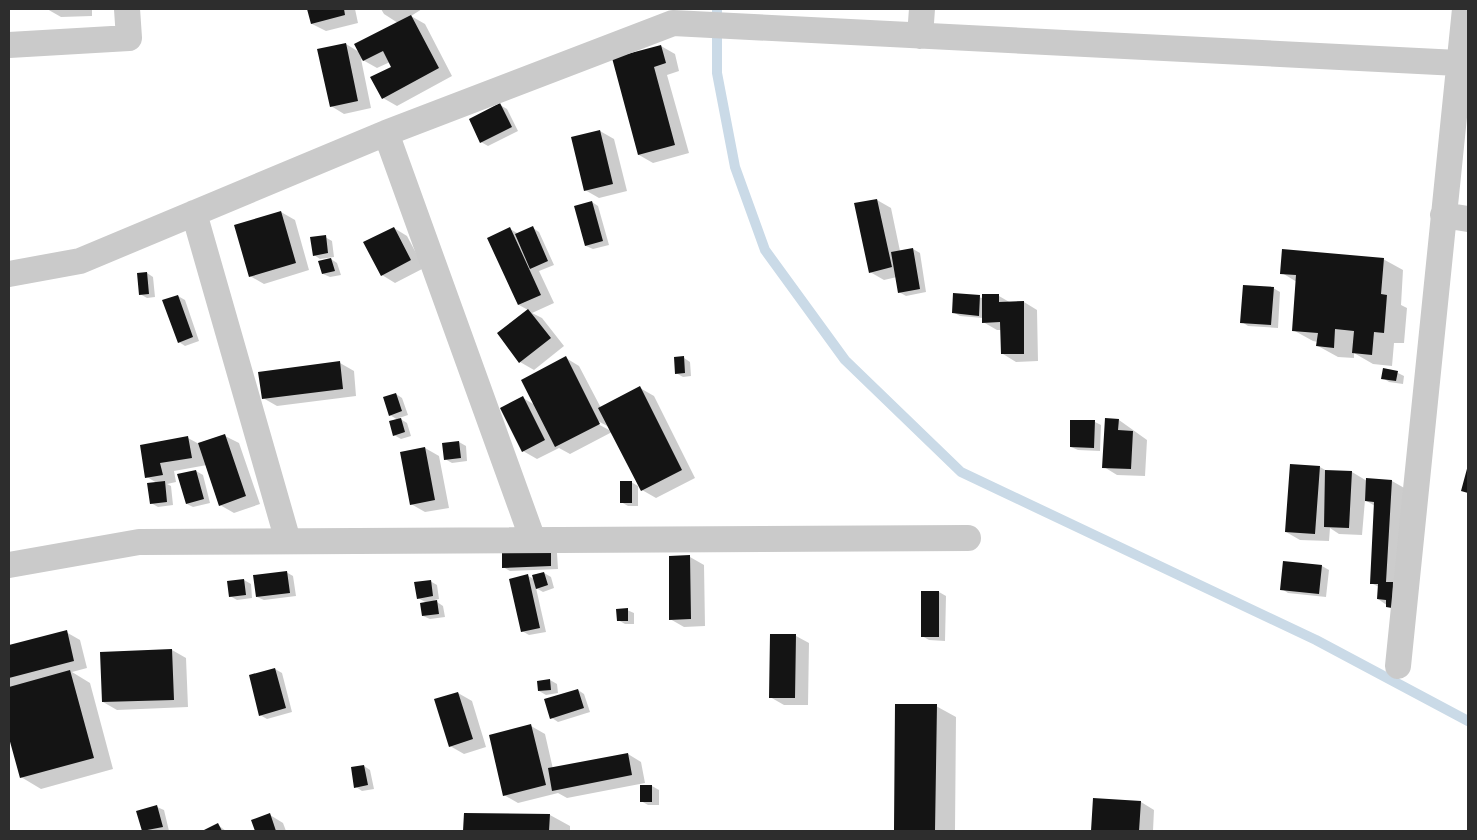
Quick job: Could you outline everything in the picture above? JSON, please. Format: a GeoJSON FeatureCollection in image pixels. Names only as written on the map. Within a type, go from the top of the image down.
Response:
{"type":"FeatureCollection","features":[{"type":"Feature","properties":{"kind":"street"},"geometry":{"type":"LineString","coordinates":[[9,45],[129,38],[127,9]]}},
{"type":"Feature","properties":{"kind":"street"},"geometry":{"type":"LineString","coordinates":[[920,36],[922,9]]}},
{"type":"Feature","properties":{"kind":"street"},"geometry":{"type":"LineString","coordinates":[[1398,666],[1465,9]]}},
{"type":"Feature","properties":{"kind":"street"},"geometry":{"type":"LineString","coordinates":[[9,274],[80,261],[386,133],[673,24],[1458,63]]}},
{"type":"Feature","properties":{"kind":"street"},"geometry":{"type":"LineString","coordinates":[[386,133],[533,540]]}},
{"type":"Feature","properties":{"kind":"street"},"geometry":{"type":"LineString","coordinates":[[194,213],[288,541]]}},
{"type":"Feature","properties":{"kind":"street"},"geometry":{"type":"LineString","coordinates":[[1443,215],[1468,219]]}},
{"type":"Feature","properties":{"kind":"street"},"geometry":{"type":"LineString","coordinates":[[9,565],[139,542],[968,538]]}},
{"type":"Feature","properties":{"kind":"building"},"geometry":{"type":"Polygon","coordinates":[[[307,9],[344,9],[345,15],[311,24],[307,9]]]}},
{"type":"Feature","properties":{"kind":"building"},"geometry":{"type":"Polygon","coordinates":[[[411,15],[439,68],[382,99],[370,77],[391,67],[383,51],[363,61],[354,44],[411,15]]]}},
{"type":"Feature","properties":{"kind":"building"},"geometry":{"type":"Polygon","coordinates":[[[346,43],[358,101],[330,107],[317,49],[346,43]]]}},
{"type":"Feature","properties":{"kind":"building"},"geometry":{"type":"Polygon","coordinates":[[[661,45],[666,63],[654,67],[675,145],[638,155],[612,58],[661,45]]]}},
{"type":"Feature","properties":{"kind":"building"},"geometry":{"type":"Polygon","coordinates":[[[500,103],[512,127],[480,143],[469,119],[500,103]]]}},
{"type":"Feature","properties":{"kind":"building"},"geometry":{"type":"Polygon","coordinates":[[[600,130],[613,184],[584,191],[571,137],[600,130]]]}},
{"type":"Feature","properties":{"kind":"building"},"geometry":{"type":"Polygon","coordinates":[[[877,199],[892,267],[869,273],[854,203],[877,199]]]}},
{"type":"Feature","properties":{"kind":"building"},"geometry":{"type":"Polygon","coordinates":[[[592,201],[603,241],[585,246],[574,206],[592,201]]]}},
{"type":"Feature","properties":{"kind":"building"},"geometry":{"type":"Polygon","coordinates":[[[281,211],[296,263],[249,277],[234,225],[281,211]]]}},
{"type":"Feature","properties":{"kind":"building"},"geometry":{"type":"Polygon","coordinates":[[[533,226],[548,261],[530,269],[515,234],[533,226]]]}},
{"type":"Feature","properties":{"kind":"building"},"geometry":{"type":"Polygon","coordinates":[[[394,227],[411,260],[381,276],[363,242],[394,227]]]}},
{"type":"Feature","properties":{"kind":"building"},"geometry":{"type":"Polygon","coordinates":[[[510,227],[541,295],[518,305],[487,238],[510,227]]]}},
{"type":"Feature","properties":{"kind":"building"},"geometry":{"type":"Polygon","coordinates":[[[326,235],[328,253],[313,256],[310,237],[326,235]]]}},
{"type":"Feature","properties":{"kind":"building"},"geometry":{"type":"Polygon","coordinates":[[[913,248],[920,289],[898,293],[891,252],[913,248]]]}},
{"type":"Feature","properties":{"kind":"building"},"geometry":{"type":"Polygon","coordinates":[[[1282,249],[1384,258],[1381,294],[1387,295],[1384,333],[1374,332],[1372,355],[1352,353],[1354,331],[1335,329],[1334,348],[1316,346],[1318,333],[1292,331],[1296,275],[1280,274],[1282,249]]]}},
{"type":"Feature","properties":{"kind":"building"},"geometry":{"type":"Polygon","coordinates":[[[331,258],[335,271],[322,274],[318,261],[331,258]]]}},
{"type":"Feature","properties":{"kind":"building"},"geometry":{"type":"Polygon","coordinates":[[[147,272],[149,294],[139,295],[137,273],[147,272]]]}},
{"type":"Feature","properties":{"kind":"building"},"geometry":{"type":"Polygon","coordinates":[[[1243,285],[1274,287],[1271,325],[1240,323],[1243,285]]]}},
{"type":"Feature","properties":{"kind":"building"},"geometry":{"type":"Polygon","coordinates":[[[953,293],[980,295],[979,316],[952,313],[953,293]]]}},
{"type":"Feature","properties":{"kind":"building"},"geometry":{"type":"Polygon","coordinates":[[[982,294],[999,294],[999,302],[1024,301],[1024,354],[1001,354],[1000,322],[982,323],[982,294]]]}},
{"type":"Feature","properties":{"kind":"building"},"geometry":{"type":"Polygon","coordinates":[[[178,295],[193,337],[178,343],[162,300],[178,295]]]}},
{"type":"Feature","properties":{"kind":"building"},"geometry":{"type":"Polygon","coordinates":[[[528,309],[551,338],[519,363],[497,333],[528,309]]]}},
{"type":"Feature","properties":{"kind":"building"},"geometry":{"type":"Polygon","coordinates":[[[566,356],[600,424],[555,447],[521,380],[566,356]]]}},
{"type":"Feature","properties":{"kind":"building"},"geometry":{"type":"Polygon","coordinates":[[[684,356],[685,373],[675,374],[674,357],[684,356]]]}},
{"type":"Feature","properties":{"kind":"building"},"geometry":{"type":"Polygon","coordinates":[[[340,361],[343,389],[262,399],[258,372],[340,361]]]}},
{"type":"Feature","properties":{"kind":"building"},"geometry":{"type":"Polygon","coordinates":[[[1383,368],[1398,371],[1396,381],[1381,379],[1383,368]]]}},
{"type":"Feature","properties":{"kind":"building"},"geometry":{"type":"Polygon","coordinates":[[[640,386],[682,470],[641,491],[598,408],[640,386]]]}},
{"type":"Feature","properties":{"kind":"building"},"geometry":{"type":"Polygon","coordinates":[[[396,393],[402,411],[389,416],[383,397],[396,393]]]}},
{"type":"Feature","properties":{"kind":"building"},"geometry":{"type":"Polygon","coordinates":[[[523,396],[545,440],[522,452],[500,408],[523,396]]]}},
{"type":"Feature","properties":{"kind":"building"},"geometry":{"type":"Polygon","coordinates":[[[401,418],[405,432],[393,436],[389,421],[401,418]]]}},
{"type":"Feature","properties":{"kind":"building"},"geometry":{"type":"Polygon","coordinates":[[[1105,418],[1119,419],[1118,430],[1133,431],[1131,469],[1102,468],[1105,418]]]}},
{"type":"Feature","properties":{"kind":"building"},"geometry":{"type":"Polygon","coordinates":[[[1070,420],[1095,420],[1094,448],[1070,447],[1070,420]]]}},
{"type":"Feature","properties":{"kind":"building"},"geometry":{"type":"Polygon","coordinates":[[[225,434],[246,496],[219,506],[198,443],[225,434]]]}},
{"type":"Feature","properties":{"kind":"building"},"geometry":{"type":"Polygon","coordinates":[[[188,436],[192,458],[160,463],[163,475],[145,478],[140,445],[188,436]]]}},
{"type":"Feature","properties":{"kind":"building"},"geometry":{"type":"Polygon","coordinates":[[[459,441],[461,458],[444,460],[442,443],[459,441]]]}},
{"type":"Feature","properties":{"kind":"building"},"geometry":{"type":"Polygon","coordinates":[[[425,447],[435,500],[410,505],[400,452],[425,447]]]}},
{"type":"Feature","properties":{"kind":"building"},"geometry":{"type":"Polygon","coordinates":[[[1290,464],[1320,466],[1315,534],[1285,532],[1290,464]]]}},
{"type":"Feature","properties":{"kind":"building"},"geometry":{"type":"Polygon","coordinates":[[[1468,465],[1468,493],[1461,491],[1468,465]]]}},
{"type":"Feature","properties":{"kind":"building"},"geometry":{"type":"Polygon","coordinates":[[[196,470],[204,499],[186,504],[177,474],[196,470]]]}},
{"type":"Feature","properties":{"kind":"building"},"geometry":{"type":"Polygon","coordinates":[[[1325,470],[1352,471],[1349,528],[1324,527],[1325,470]]]}},
{"type":"Feature","properties":{"kind":"building"},"geometry":{"type":"Polygon","coordinates":[[[1366,478],[1392,480],[1386,582],[1393,582],[1392,608],[1386,607],[1386,600],[1377,599],[1378,584],[1370,584],[1374,502],[1365,501],[1366,478]]]}},
{"type":"Feature","properties":{"kind":"building"},"geometry":{"type":"Polygon","coordinates":[[[165,481],[167,502],[150,504],[147,483],[165,481]]]}},
{"type":"Feature","properties":{"kind":"building"},"geometry":{"type":"Polygon","coordinates":[[[620,481],[632,481],[632,503],[620,503],[620,481]]]}},
{"type":"Feature","properties":{"kind":"building"},"geometry":{"type":"Polygon","coordinates":[[[551,548],[551,566],[502,568],[502,550],[551,548]]]}},
{"type":"Feature","properties":{"kind":"building"},"geometry":{"type":"Polygon","coordinates":[[[690,555],[691,619],[669,620],[669,556],[690,555]]]}},
{"type":"Feature","properties":{"kind":"building"},"geometry":{"type":"Polygon","coordinates":[[[1283,561],[1322,565],[1319,594],[1280,590],[1283,561]]]}},
{"type":"Feature","properties":{"kind":"building"},"geometry":{"type":"Polygon","coordinates":[[[287,571],[290,593],[256,597],[253,575],[287,571]]]}},
{"type":"Feature","properties":{"kind":"building"},"geometry":{"type":"Polygon","coordinates":[[[544,572],[548,585],[536,589],[532,575],[544,572]]]}},
{"type":"Feature","properties":{"kind":"building"},"geometry":{"type":"Polygon","coordinates":[[[528,574],[540,628],[521,632],[509,579],[528,574]]]}},
{"type":"Feature","properties":{"kind":"building"},"geometry":{"type":"Polygon","coordinates":[[[244,579],[246,595],[229,597],[227,581],[244,579]]]}},
{"type":"Feature","properties":{"kind":"building"},"geometry":{"type":"Polygon","coordinates":[[[431,580],[433,596],[417,599],[414,582],[431,580]]]}},
{"type":"Feature","properties":{"kind":"building"},"geometry":{"type":"Polygon","coordinates":[[[921,591],[939,591],[939,637],[921,637],[921,591]]]}},
{"type":"Feature","properties":{"kind":"building"},"geometry":{"type":"Polygon","coordinates":[[[437,600],[439,614],[422,616],[420,603],[437,600]]]}},
{"type":"Feature","properties":{"kind":"building"},"geometry":{"type":"Polygon","coordinates":[[[628,608],[628,621],[617,621],[616,609],[628,608]]]}},
{"type":"Feature","properties":{"kind":"building"},"geometry":{"type":"Polygon","coordinates":[[[67,630],[74,661],[9,678],[9,645],[67,630]]]}},
{"type":"Feature","properties":{"kind":"building"},"geometry":{"type":"Polygon","coordinates":[[[770,634],[796,634],[795,698],[769,698],[770,634]]]}},
{"type":"Feature","properties":{"kind":"building"},"geometry":{"type":"Polygon","coordinates":[[[172,649],[174,700],[102,702],[100,652],[172,649]]]}},
{"type":"Feature","properties":{"kind":"building"},"geometry":{"type":"Polygon","coordinates":[[[275,668],[286,708],[259,716],[249,675],[275,668]]]}},
{"type":"Feature","properties":{"kind":"building"},"geometry":{"type":"Polygon","coordinates":[[[70,670],[94,758],[20,778],[9,738],[9,687],[70,670]]]}},
{"type":"Feature","properties":{"kind":"building"},"geometry":{"type":"Polygon","coordinates":[[[550,679],[551,690],[538,691],[537,681],[550,679]]]}},
{"type":"Feature","properties":{"kind":"building"},"geometry":{"type":"Polygon","coordinates":[[[578,689],[584,708],[550,719],[544,699],[578,689]]]}},
{"type":"Feature","properties":{"kind":"building"},"geometry":{"type":"Polygon","coordinates":[[[458,692],[473,739],[449,747],[434,699],[458,692]]]}},
{"type":"Feature","properties":{"kind":"building"},"geometry":{"type":"Polygon","coordinates":[[[895,704],[937,704],[935,831],[894,830],[895,704]]]}},
{"type":"Feature","properties":{"kind":"building"},"geometry":{"type":"Polygon","coordinates":[[[531,724],[546,785],[503,796],[489,735],[531,724]]]}},
{"type":"Feature","properties":{"kind":"building"},"geometry":{"type":"Polygon","coordinates":[[[628,753],[632,775],[552,791],[548,768],[628,753]]]}},
{"type":"Feature","properties":{"kind":"building"},"geometry":{"type":"Polygon","coordinates":[[[364,765],[368,785],[354,788],[351,767],[364,765]]]}},
{"type":"Feature","properties":{"kind":"building"},"geometry":{"type":"Polygon","coordinates":[[[640,785],[652,785],[652,802],[640,802],[640,785]]]}},
{"type":"Feature","properties":{"kind":"building"},"geometry":{"type":"Polygon","coordinates":[[[1093,798],[1141,801],[1139,831],[1091,831],[1093,798]]]}},
{"type":"Feature","properties":{"kind":"building"},"geometry":{"type":"Polygon","coordinates":[[[157,805],[163,827],[142,831],[136,811],[157,805]]]}},
{"type":"Feature","properties":{"kind":"building"},"geometry":{"type":"Polygon","coordinates":[[[270,813],[276,831],[255,831],[251,820],[270,813]]]}},
{"type":"Feature","properties":{"kind":"building"},"geometry":{"type":"Polygon","coordinates":[[[464,813],[550,814],[549,831],[463,831],[464,813]]]}},
{"type":"Feature","properties":{"kind":"building"},"geometry":{"type":"Polygon","coordinates":[[[218,823],[222,831],[202,831],[218,823]]]}},
{"type":"Feature","properties":{"kind":"waterway"},"geometry":{"type":"LineString","coordinates":[[717,9],[717,73],[735,167],[765,250],[845,360],[961,472],[1316,640],[1468,721]]}}]}
